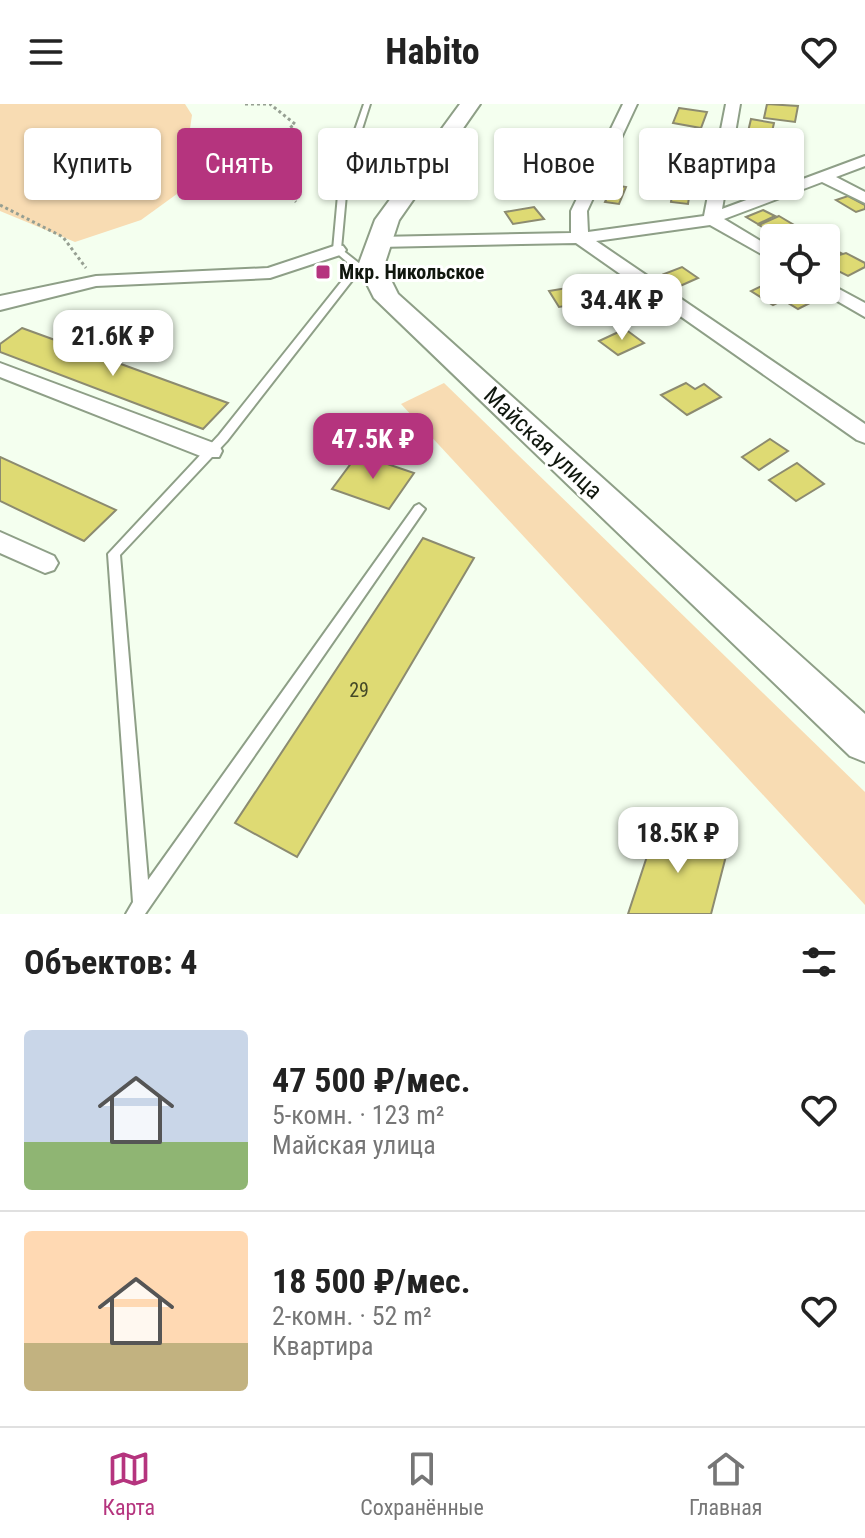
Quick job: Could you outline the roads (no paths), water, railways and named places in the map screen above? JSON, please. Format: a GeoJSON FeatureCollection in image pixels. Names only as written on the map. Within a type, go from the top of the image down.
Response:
{"type":"FeatureCollection","features":[{"type":"Feature","properties":{"kind":"street"},"geometry":{"type":"LineString","coordinates":[[361,256],[470,104]]}},
{"type":"Feature","properties":{"kind":"street"},"geometry":{"type":"LineString","coordinates":[[580,238],[579,211],[630,104]]}},
{"type":"Feature","properties":{"kind":"street"},"geometry":{"type":"LineString","coordinates":[[712,219],[733,104]]}},
{"type":"Feature","properties":{"kind":"street"},"geometry":{"type":"LineString","coordinates":[[0,304],[96,281],[270,273],[361,256],[580,238],[697,224],[865,161]]}},
{"type":"Feature","properties":{"kind":"street"},"geometry":{"type":"LineString","coordinates":[[824,177],[865,198]]}},
{"type":"Feature","properties":{"kind":"street"},"geometry":{"type":"LineString","coordinates":[[712,219],[760,248]]}},
{"type":"Feature","properties":{"kind":"street"},"geometry":{"type":"LineString","coordinates":[[580,238],[865,435]]}},
{"type":"Feature","properties":{"kind":"street","name":"Майская улица"},"geometry":{"type":"LineString","coordinates":[[361,256],[387,298],[865,742]]}},
{"type":"Feature","properties":{"kind":"street"},"geometry":{"type":"LineString","coordinates":[[840,296],[865,311]]}},
{"type":"Feature","properties":{"kind":"street"},"geometry":{"type":"LineString","coordinates":[[0,370],[211,451]]}},
{"type":"Feature","properties":{"kind":"street"},"geometry":{"type":"LineString","coordinates":[[0,542],[45,563]]}},
{"type":"Feature","properties":{"kind":"lane"},"geometry":{"type":"LineString","coordinates":[[139,909],[114,554],[211,451],[361,256],[344,173],[367,104]]}},
{"type":"Feature","properties":{"kind":"lane"},"geometry":{"type":"LineString","coordinates":[[139,909],[419,509]]}},
{"type":"Feature","properties":{"kind":"place","name":"Мкр. Никольское"},"geometry":{"type":"Point","coordinates":[323,272]}}]}
